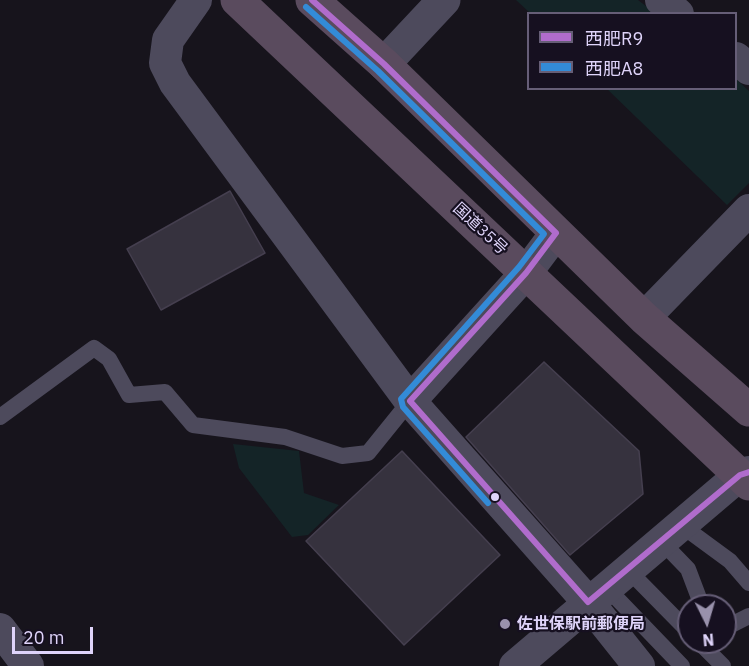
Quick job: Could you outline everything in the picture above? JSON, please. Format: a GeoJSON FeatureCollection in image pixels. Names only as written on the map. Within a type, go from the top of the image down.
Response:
{"type":"FeatureCollection","features":[{"type":"Feature","properties":{"kind":"highway","name":"国道35号"},"geometry":{"type":"LineString","coordinates":[[237,0],[746,477]]}},
{"type":"Feature","properties":{"kind":"highway"},"geometry":{"type":"LineString","coordinates":[[312,0],[384,64],[644,318],[749,410]]}},
{"type":"Feature","properties":{"kind":"street"},"geometry":{"type":"LineString","coordinates":[[196,0],[168,40],[165,63],[175,83],[410,401],[607,586],[639,666]]}},
{"type":"Feature","properties":{"kind":"street"},"geometry":{"type":"LineString","coordinates":[[384,64],[444,0]]}},
{"type":"Feature","properties":{"kind":"street"},"geometry":{"type":"LineString","coordinates":[[661,0],[676,12]]}},
{"type":"Feature","properties":{"kind":"street"},"geometry":{"type":"LineString","coordinates":[[737,60],[749,69]]}},
{"type":"Feature","properties":{"kind":"street"},"geometry":{"type":"LineString","coordinates":[[644,318],[749,210]]}},
{"type":"Feature","properties":{"kind":"street"},"geometry":{"type":"LineString","coordinates":[[410,401],[526,273],[556,232]]}},
{"type":"Feature","properties":{"kind":"street"},"geometry":{"type":"LineString","coordinates":[[515,666],[671,533],[746,477]]}},
{"type":"Feature","properties":{"kind":"street"},"geometry":{"type":"LineString","coordinates":[[0,629],[28,666]]}},
{"type":"Feature","properties":{"kind":"lane"},"geometry":{"type":"LineString","coordinates":[[0,417],[94,348],[109,359],[129,395],[165,392],[193,425],[285,437],[342,456],[368,453],[410,401]]}},
{"type":"Feature","properties":{"kind":"lane"},"geometry":{"type":"LineString","coordinates":[[671,533],[730,561],[749,583]]}},
{"type":"Feature","properties":{"kind":"lane"},"geometry":{"type":"LineString","coordinates":[[671,533],[697,594]]}},
{"type":"Feature","properties":{"kind":"lane"},"geometry":{"type":"LineString","coordinates":[[607,586],[677,625]]}},
{"type":"Feature","properties":{"kind":"lane"},"geometry":{"type":"LineString","coordinates":[[607,586],[682,666]]}},
{"type":"Feature","properties":{"kind":"lane"},"geometry":{"type":"LineString","coordinates":[[711,654],[723,666]]}},
{"type":"Feature","properties":{"kind":"shaded area"},"geometry":{"type":"Polygon","coordinates":[[[516,0],[638,0],[654,12],[529,12],[516,0]]]}},
{"type":"Feature","properties":{"kind":"shaded area"},"geometry":{"type":"Polygon","coordinates":[[[737,80],[749,91],[749,183],[727,205],[608,90],[737,90],[737,80]]]}},
{"type":"Feature","properties":{"kind":"shaded area"},"geometry":{"type":"Polygon","coordinates":[[[233,444],[299,451],[304,493],[339,505],[308,535],[292,537],[239,468],[233,444]]]}},
{"type":"Feature","properties":{"kind":"building"},"geometry":{"type":"Polygon","coordinates":[[[230,191],[265,253],[161,310],[127,249],[230,191]]]}},
{"type":"Feature","properties":{"kind":"building"},"geometry":{"type":"Polygon","coordinates":[[[544,362],[639,451],[643,494],[570,555],[466,437],[544,362]]]}},
{"type":"Feature","properties":{"kind":"building"},"geometry":{"type":"Polygon","coordinates":[[[402,451],[500,555],[404,645],[306,541],[402,451]]]}},
{"type":"Feature","properties":{"kind":"transit line","name":"西肥R9"},"geometry":{"type":"LineString","coordinates":[[312,0],[384,64],[556,233],[526,273],[410,401],[588,602],[740,475],[749,472]]}},
{"type":"Feature","properties":{"kind":"transit line","name":"西肥A8"},"geometry":{"type":"LineString","coordinates":[[306,7],[378,71],[544,234],[519,267],[401,399],[403,407],[488,503]]}},
{"type":"Feature","properties":{"kind":"place","name":"佐世保駅前郵便局"},"geometry":{"type":"Point","coordinates":[505,624]}}]}
